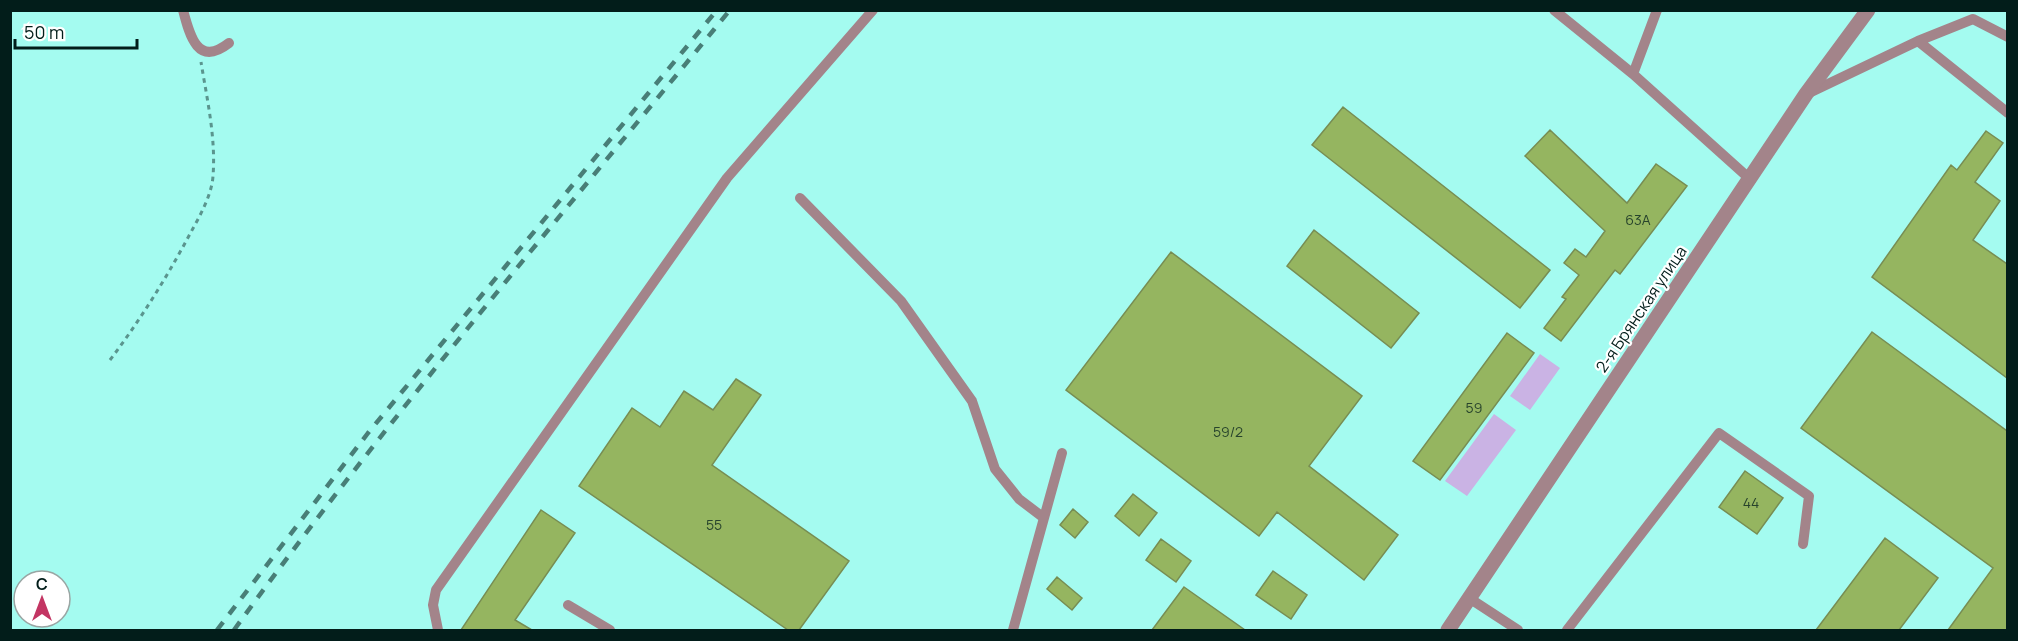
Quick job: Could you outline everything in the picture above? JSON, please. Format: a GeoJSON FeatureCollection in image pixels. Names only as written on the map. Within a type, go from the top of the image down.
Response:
{"type":"FeatureCollection","features":[{"type":"Feature","properties":{"kind":"street","name":"2-я Брянская улица"},"geometry":{"type":"LineString","coordinates":[[1448,630],[1751,180],[1806,94],[1868,10]]}},
{"type":"Feature","properties":{"kind":"lane"},"geometry":{"type":"LineString","coordinates":[[183,10],[198,48],[208,53],[219,52],[229,43]]}},
{"type":"Feature","properties":{"kind":"lane"},"geometry":{"type":"LineString","coordinates":[[438,630],[433,605],[436,590],[728,178],[873,10]]}},
{"type":"Feature","properties":{"kind":"lane"},"geometry":{"type":"LineString","coordinates":[[1554,10],[1633,74],[1751,180]]}},
{"type":"Feature","properties":{"kind":"lane"},"geometry":{"type":"LineString","coordinates":[[1633,74],[1657,10]]}},
{"type":"Feature","properties":{"kind":"lane"},"geometry":{"type":"LineString","coordinates":[[1806,94],[1918,41],[1973,19],[2007,37]]}},
{"type":"Feature","properties":{"kind":"lane"},"geometry":{"type":"LineString","coordinates":[[1918,41],[2007,113]]}},
{"type":"Feature","properties":{"kind":"lane"},"geometry":{"type":"LineString","coordinates":[[800,198],[901,302],[972,401],[995,469],[1019,499],[1044,518]]}},
{"type":"Feature","properties":{"kind":"lane"},"geometry":{"type":"LineString","coordinates":[[1568,630],[1719,433],[1809,496],[1803,544]]}},
{"type":"Feature","properties":{"kind":"lane"},"geometry":{"type":"LineString","coordinates":[[1013,630],[1062,453]]}},
{"type":"Feature","properties":{"kind":"lane"},"geometry":{"type":"LineString","coordinates":[[1469,598],[1518,630]]}},
{"type":"Feature","properties":{"kind":"lane"},"geometry":{"type":"LineString","coordinates":[[568,605],[610,630]]}},
{"type":"Feature","properties":{"kind":"path"},"geometry":{"type":"LineString","coordinates":[[110,360],[147,312],[200,215],[213,179],[209,109],[198,48]]}},
{"type":"Feature","properties":{"kind":"shaded area"},"geometry":{"type":"Polygon","coordinates":[[[1540,354],[1560,368],[1530,410],[1510,396],[1540,354]]]}},
{"type":"Feature","properties":{"kind":"shaded area"},"geometry":{"type":"Polygon","coordinates":[[[1494,414],[1516,430],[1467,496],[1445,481],[1494,414]]]}},
{"type":"Feature","properties":{"kind":"building"},"geometry":{"type":"Polygon","coordinates":[[[1343,107],[1550,270],[1520,308],[1312,145],[1343,107]]]}},
{"type":"Feature","properties":{"kind":"building"},"geometry":{"type":"Polygon","coordinates":[[[1550,130],[1627,203],[1656,164],[1687,186],[1620,274],[1615,270],[1561,341],[1544,328],[1566,299],[1562,297],[1579,275],[1564,263],[1575,249],[1586,257],[1605,231],[1525,156],[1550,130]]]}},
{"type":"Feature","properties":{"kind":"building"},"geometry":{"type":"Polygon","coordinates":[[[1986,131],[2003,143],[1975,182],[2000,201],[1973,240],[2007,264],[2007,378],[1872,277],[1951,165],[1957,170],[1986,131]]]}},
{"type":"Feature","properties":{"kind":"building"},"geometry":{"type":"Polygon","coordinates":[[[1314,230],[1419,313],[1391,348],[1287,266],[1314,230]]]}},
{"type":"Feature","properties":{"kind":"building"},"geometry":{"type":"Polygon","coordinates":[[[1171,252],[1362,396],[1309,466],[1398,535],[1364,580],[1277,512],[1259,536],[1066,390],[1171,252]]]}},
{"type":"Feature","properties":{"kind":"building"},"geometry":{"type":"Polygon","coordinates":[[[1872,332],[2007,431],[2007,630],[1948,630],[1993,568],[1801,428],[1872,332]]]}},
{"type":"Feature","properties":{"kind":"building"},"geometry":{"type":"Polygon","coordinates":[[[1507,333],[1534,353],[1440,480],[1413,461],[1507,333]]]}},
{"type":"Feature","properties":{"kind":"building"},"geometry":{"type":"Polygon","coordinates":[[[736,379],[761,395],[712,465],[849,561],[799,630],[788,630],[579,486],[632,408],[660,427],[684,391],[713,410],[736,379]]]}},
{"type":"Feature","properties":{"kind":"building"},"geometry":{"type":"Polygon","coordinates":[[[1745,471],[1783,498],[1757,534],[1719,507],[1745,471]]]}},
{"type":"Feature","properties":{"kind":"building"},"geometry":{"type":"Polygon","coordinates":[[[1133,494],[1157,513],[1139,536],[1115,516],[1133,494]]]}},
{"type":"Feature","properties":{"kind":"building"},"geometry":{"type":"Polygon","coordinates":[[[1073,509],[1088,522],[1075,538],[1060,525],[1073,509]]]}},
{"type":"Feature","properties":{"kind":"building"},"geometry":{"type":"Polygon","coordinates":[[[541,510],[575,533],[515,620],[532,630],[461,630],[541,510]]]}},
{"type":"Feature","properties":{"kind":"building"},"geometry":{"type":"Polygon","coordinates":[[[1885,538],[1938,578],[1899,630],[1816,630],[1885,538]]]}},
{"type":"Feature","properties":{"kind":"building"},"geometry":{"type":"Polygon","coordinates":[[[1161,539],[1191,561],[1176,582],[1146,560],[1161,539]]]}},
{"type":"Feature","properties":{"kind":"building"},"geometry":{"type":"Polygon","coordinates":[[[1273,571],[1307,595],[1291,619],[1256,595],[1273,571]]]}},
{"type":"Feature","properties":{"kind":"building"},"geometry":{"type":"Polygon","coordinates":[[[1057,577],[1082,598],[1072,610],[1047,589],[1057,577]]]}},
{"type":"Feature","properties":{"kind":"building"},"geometry":{"type":"Polygon","coordinates":[[[1184,587],[1245,630],[1152,630],[1184,587]]]}},
{"type":"Feature","properties":{"kind":"railway"},"geometry":{"type":"LineString","coordinates":[[217,630],[368,433],[717,10]]}},
{"type":"Feature","properties":{"kind":"railway"},"geometry":{"type":"LineString","coordinates":[[234,630],[293,550],[415,394],[730,10]]}}]}
